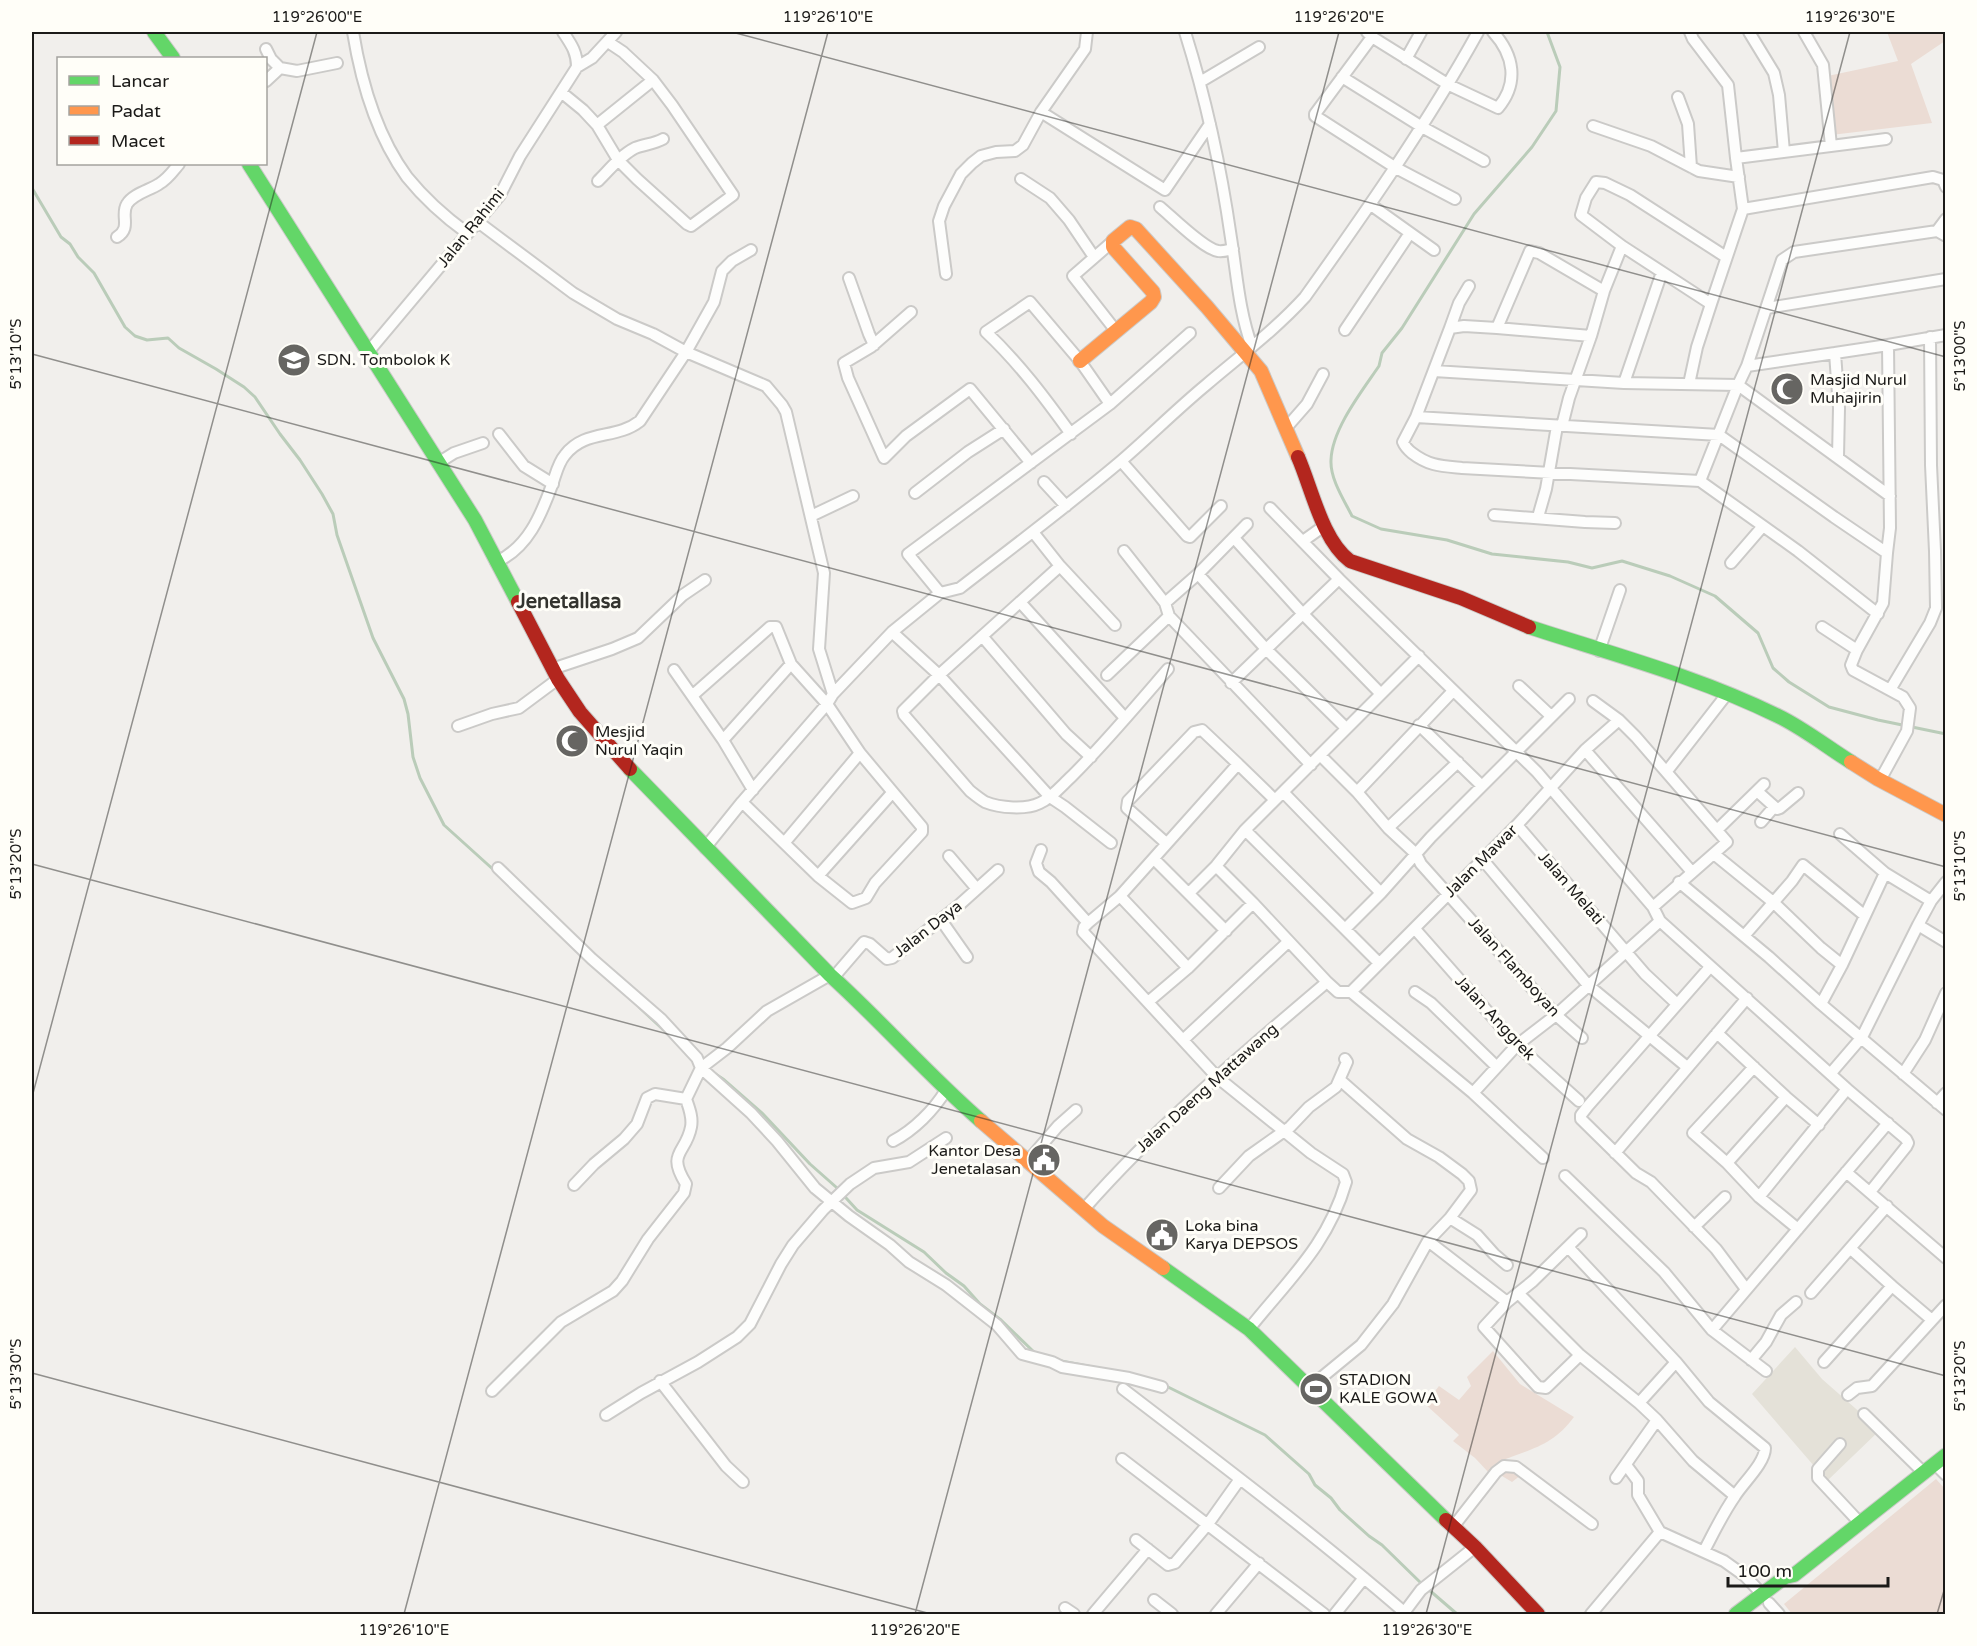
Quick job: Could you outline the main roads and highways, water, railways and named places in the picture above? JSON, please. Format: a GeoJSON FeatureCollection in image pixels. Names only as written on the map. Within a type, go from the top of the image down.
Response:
{"type":"FeatureCollection","features":[{"type":"Feature","properties":{"kind":"main road"},"geometry":{"type":"LineString","coordinates":[[154,32],[172,57]]}},
{"type":"Feature","properties":{"kind":"main road"},"geometry":{"type":"LineString","coordinates":[[250,165],[474,520],[555,674],[580,712],[633,773],[946,1090],[1027,1162],[1129,1246],[1249,1329],[1475,1547],[1538,1614]]}},
{"type":"Feature","properties":{"kind":"main road"},"geometry":{"type":"LineString","coordinates":[[1080,362],[1154,297],[1153,292],[1113,247],[1112,243],[1130,227],[1136,230],[1248,350],[1261,371],[1310,482],[1324,526],[1341,555],[1361,566],[1461,598],[1518,623],[1727,694],[1781,717],[1878,778],[1946,815]]}},
{"type":"Feature","properties":{"kind":"main road"},"geometry":{"type":"LineString","coordinates":[[1736,1614],[1793,1586],[1794,1575],[1940,1460]]}},
{"type":"Feature","properties":{"kind":"main road"},"geometry":{"type":"LineString","coordinates":[[1755,1614],[1766,1599]]}},
{"type":"Feature","properties":{"kind":"waterway"},"geometry":{"type":"LineString","coordinates":[[1547,32],[1560,67],[1556,111],[1532,147],[1474,214],[1402,328],[1382,353],[1379,366],[1342,423],[1333,448],[1331,467],[1338,489],[1352,516],[1381,529],[1447,540],[1492,554],[1568,562],[1592,568],[1622,561],[1670,576],[1715,596],[1758,633],[1773,668],[1789,682],[1829,707],[1946,734]]}},
{"type":"Feature","properties":{"kind":"waterway"},"geometry":{"type":"LineString","coordinates":[[32,188],[61,237],[70,244],[78,257],[94,273],[125,327],[135,336],[147,340],[168,338],[179,348],[244,387],[255,397],[300,460],[333,514],[337,535],[373,638],[404,699],[413,757],[420,778],[444,825],[496,872]]}},
{"type":"Feature","properties":{"kind":"waterway"},"geometry":{"type":"LineString","coordinates":[[530,906],[547,922]]}},
{"type":"Feature","properties":{"kind":"waterway"},"geometry":{"type":"LineString","coordinates":[[640,1008],[670,1036]]}},
{"type":"Feature","properties":{"kind":"waterway"},"geometry":{"type":"LineString","coordinates":[[714,1073],[763,1114],[857,1210],[924,1252],[1035,1353]]}},
{"type":"Feature","properties":{"kind":"waterway"},"geometry":{"type":"LineString","coordinates":[[1061,1361],[1119,1372]]}},
{"type":"Feature","properties":{"kind":"waterway"},"geometry":{"type":"LineString","coordinates":[[1166,1386],[1265,1435],[1309,1474],[1315,1485],[1331,1498],[1340,1510],[1382,1545],[1423,1585]]}},
{"type":"Feature","properties":{"kind":"waterway"},"geometry":{"type":"LineString","coordinates":[[1428,1589],[1457,1614]]}},
{"type":"Feature","properties":{"kind":"place","name":"SDN. Tombolok K"},"geometry":{"type":"Point","coordinates":[294,360]}},
{"type":"Feature","properties":{"kind":"place","name":"Masjid Nurul Muhajirin"},"geometry":{"type":"Point","coordinates":[1787,389]}},
{"type":"Feature","properties":{"kind":"place","name":"Mesjid Nurul Yaqin"},"geometry":{"type":"Point","coordinates":[572,741]}},
{"type":"Feature","properties":{"kind":"place","name":"Kantor Desa Jenetalasan"},"geometry":{"type":"Point","coordinates":[1044,1160]}},
{"type":"Feature","properties":{"kind":"place","name":"Loka bina Karya DEPSOS"},"geometry":{"type":"Point","coordinates":[1162,1235]}},
{"type":"Feature","properties":{"kind":"place","name":"STADION KALE GOWA"},"geometry":{"type":"Point","coordinates":[1316,1389]}},
{"type":"Feature","properties":{"kind":"district","name":"Jenetallasa"},"geometry":{"type":"Point","coordinates":[569,602]}}]}
